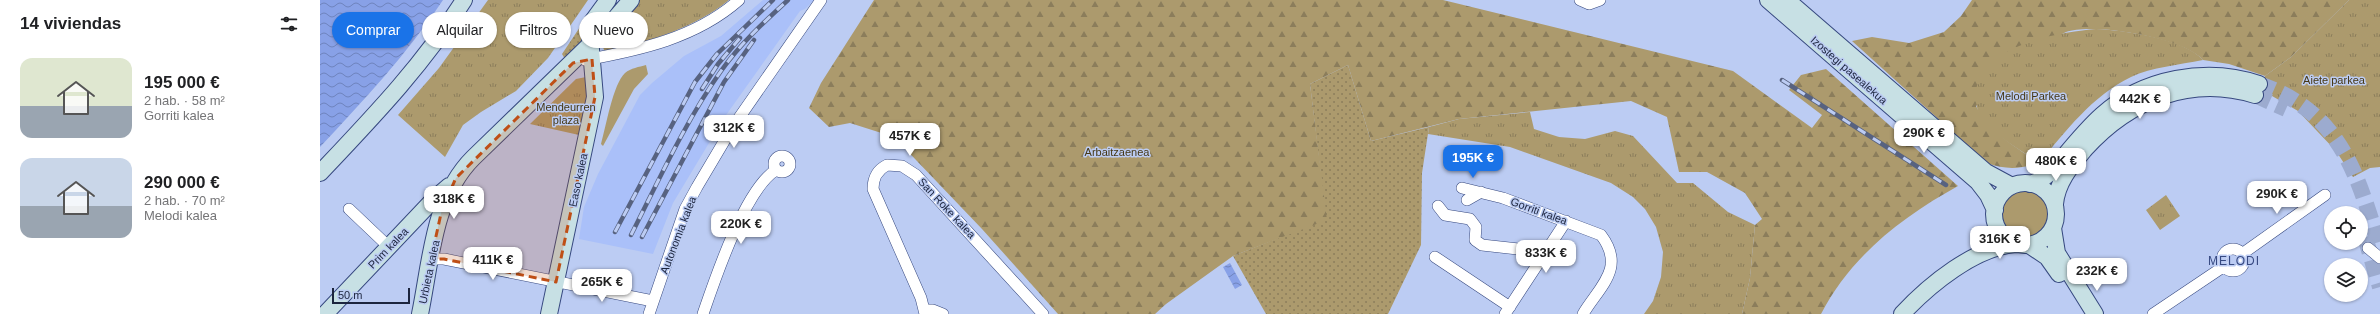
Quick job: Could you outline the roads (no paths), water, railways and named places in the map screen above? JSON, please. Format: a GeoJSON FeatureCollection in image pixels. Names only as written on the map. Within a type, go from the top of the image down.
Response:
{"type":"FeatureCollection","features":[{"type":"Feature","properties":{"kind":"main road"},"geometry":{"type":"LineString","coordinates":[[320,173],[373,117],[417,66],[464,0]]}},
{"type":"Feature","properties":{"kind":"main road"},"geometry":{"type":"LineString","coordinates":[[452,184],[465,166],[567,67],[596,50],[630,0]]}},
{"type":"Feature","properties":{"kind":"main road","name":"Izostegi pasealekua"},"geometry":{"type":"LineString","coordinates":[[1768,0],[1986,172],[2012,186]]}},
{"type":"Feature","properties":{"kind":"main road","name":"Izostegi pasealekua"},"geometry":{"type":"LineString","coordinates":[[1787,0],[1978,182],[1988,195],[1995,218]]}},
{"type":"Feature","properties":{"kind":"main road","name":"Easo kalea"},"geometry":{"type":"LineString","coordinates":[[549,314],[595,97],[596,50],[589,26],[605,4]]}},
{"type":"Feature","properties":{"kind":"main road"},"geometry":{"type":"LineString","coordinates":[[1979,254],[1989,241],[2000,196],[2012,186],[2030,184],[2041,180],[2051,172],[2103,114],[2141,90],[2169,81],[2195,76],[2234,78],[2257,90],[2196,88],[2158,96],[2133,107],[2111,123],[2079,156],[2060,183],[2055,204],[2056,216],[2054,228],[2057,252],[2095,314]]}},
{"type":"Feature","properties":{"kind":"main road","name":"Prim kalea"},"geometry":{"type":"LineString","coordinates":[[325,314],[435,198],[452,184]]}},
{"type":"Feature","properties":{"kind":"main road","name":"Urbieta kalea"},"geometry":{"type":"LineString","coordinates":[[420,314],[442,209],[452,184]]}},
{"type":"Feature","properties":{"kind":"main road"},"geometry":{"type":"LineString","coordinates":[[2030,184],[2042,188],[2055,204]]}},
{"type":"Feature","properties":{"kind":"main road"},"geometry":{"type":"LineString","coordinates":[[1995,218],[2004,237],[2047,257],[2085,314]]}},
{"type":"Feature","properties":{"kind":"main road"},"geometry":{"type":"LineString","coordinates":[[1902,314],[1936,283],[1979,254],[1996,247],[2023,245],[2044,240],[2054,228]]}},
{"type":"Feature","properties":{"kind":"street"},"geometry":{"type":"LineString","coordinates":[[596,50],[620,54],[657,44],[687,33],[725,12],[739,0]]}},
{"type":"Feature","properties":{"kind":"street","name":"Autonomia kalea"},"geometry":{"type":"LineString","coordinates":[[649,314],[683,216],[697,187],[732,128],[821,0]]}},
{"type":"Feature","properties":{"kind":"street"},"geometry":{"type":"LineString","coordinates":[[1580,0],[1589,4],[1600,0]]}},
{"type":"Feature","properties":{"kind":"street","name":"San Roke kalea"},"geometry":{"type":"LineString","coordinates":[[943,314],[933,310],[926,312],[874,189],[873,182],[877,173],[887,165],[902,166],[916,174],[1043,314]]}},
{"type":"Feature","properties":{"kind":"street"},"geometry":{"type":"LineString","coordinates":[[703,314],[735,229],[766,178],[776,170]]}},
{"type":"Feature","properties":{"kind":"street","name":"Gorriti kalea"},"geometry":{"type":"LineString","coordinates":[[1462,188],[1504,198],[1601,235],[1610,246],[1612,263],[1610,275],[1583,314]]}},
{"type":"Feature","properties":{"kind":"street"},"geometry":{"type":"LineString","coordinates":[[1467,200],[1481,192]]}},
{"type":"Feature","properties":{"kind":"street"},"geometry":{"type":"LineString","coordinates":[[2242,254],[2325,195]]}},
{"type":"Feature","properties":{"kind":"street"},"geometry":{"type":"LineString","coordinates":[[1438,206],[1444,215],[1470,219],[1476,227],[1475,240],[1482,245],[1527,250],[1543,257]]}},
{"type":"Feature","properties":{"kind":"street"},"geometry":{"type":"LineString","coordinates":[[349,209],[389,247]]}},
{"type":"Feature","properties":{"kind":"street"},"geometry":{"type":"LineString","coordinates":[[1435,257],[1508,310],[1566,221]]}},
{"type":"Feature","properties":{"kind":"street"},"geometry":{"type":"LineString","coordinates":[[2368,248],[2380,258]]}},
{"type":"Feature","properties":{"kind":"street"},"geometry":{"type":"LineString","coordinates":[[2235,249],[2242,254],[2244,262],[2238,270],[2230,271],[2224,267],[2222,257],[2226,251],[2235,249]]}},
{"type":"Feature","properties":{"kind":"street"},"geometry":{"type":"LineString","coordinates":[[431,259],[444,259],[653,301]]}},
{"type":"Feature","properties":{"kind":"street"},"geometry":{"type":"LineString","coordinates":[[2153,314],[2224,267]]}},
{"type":"Feature","properties":{"kind":"street"},"geometry":{"type":"LineString","coordinates":[[2076,284],[2100,314]]}},
{"type":"Feature","properties":{"kind":"water"},"geometry":{"type":"Polygon","coordinates":[[[320,0],[443,0],[435,12],[422,12],[422,30],[414,40],[414,12],[332,12],[332,48],[408,48],[369,94],[320,147],[320,0]]]}},
{"type":"Feature","properties":{"kind":"water"},"geometry":{"type":"Polygon","coordinates":[[[1230,263],[1242,285],[1235,289],[1223,267],[1230,263]]]}},
{"type":"Feature","properties":{"kind":"tunnel"},"geometry":{"type":"LineString","coordinates":[[2259,84],[2287,96],[2309,111],[2327,129],[2342,149],[2363,195],[2380,248]]}},
{"type":"Feature","properties":{"kind":"tunnel"},"geometry":{"type":"LineString","coordinates":[[2255,95],[2286,109]]}},
{"type":"Feature","properties":{"kind":"tunnel"},"geometry":{"type":"LineString","coordinates":[[2368,247],[2380,287]]}},
{"type":"Feature","properties":{"kind":"railway"},"geometry":{"type":"LineString","coordinates":[[615,232],[695,82],[717,54],[773,0]]}},
{"type":"Feature","properties":{"kind":"railway"},"geometry":{"type":"LineString","coordinates":[[631,235],[673,152],[708,90],[744,42],[788,0]]}},
{"type":"Feature","properties":{"kind":"railway"},"geometry":{"type":"LineString","coordinates":[[702,89],[718,64],[740,38]]}},
{"type":"Feature","properties":{"kind":"railway"},"geometry":{"type":"LineString","coordinates":[[642,237],[724,82],[754,40]]}},
{"type":"Feature","properties":{"kind":"railway"},"geometry":{"type":"LineString","coordinates":[[1782,80],[1946,185]]}},
{"type":"Feature","properties":{"kind":"district","name":"MELODI"},"geometry":{"type":"Point","coordinates":[2234,261]}},
{"type":"Feature","properties":{"kind":"park label","name":"Aiete parkea"},"geometry":{"type":"Point","coordinates":[2334,80]}},
{"type":"Feature","properties":{"kind":"park label","name":"Melodi Parkea"},"geometry":{"type":"Point","coordinates":[2031,96]}},
{"type":"Feature","properties":{"kind":"park label","name":"Mendeurren plaza"},"geometry":{"type":"Point","coordinates":[566,113]}},
{"type":"Feature","properties":{"kind":"park label","name":"Arbaitzaenea"},"geometry":{"type":"Point","coordinates":[1117,152]}}]}
